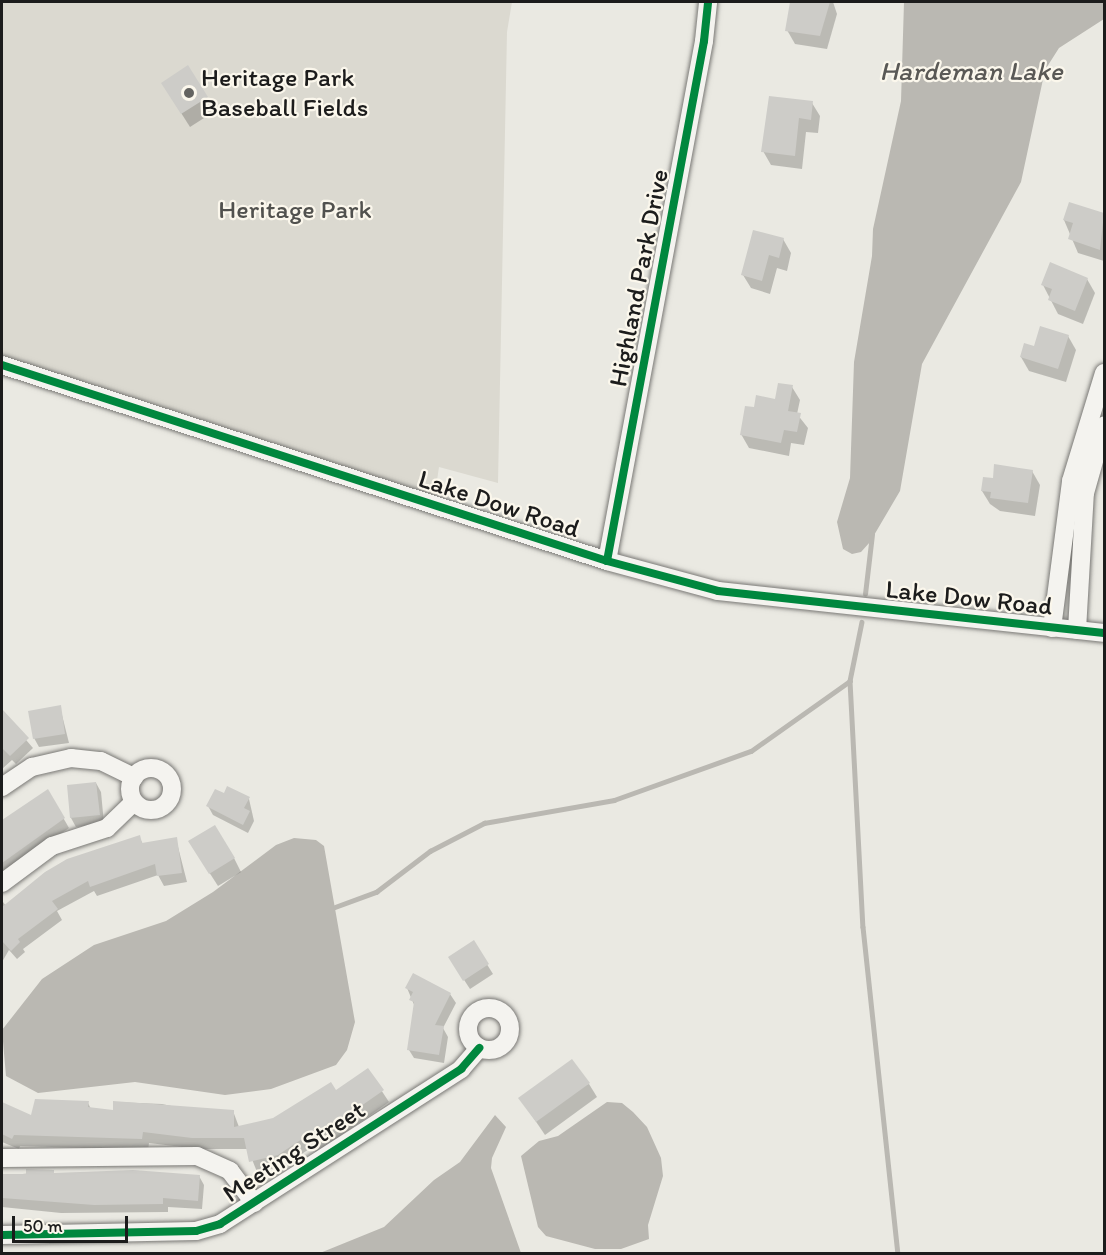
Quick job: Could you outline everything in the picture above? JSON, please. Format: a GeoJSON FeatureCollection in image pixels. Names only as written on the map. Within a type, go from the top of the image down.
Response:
{"type":"FeatureCollection","features":[{"type":"Feature","properties":{"kind":"street","name":"Highland Park Drive"},"geometry":{"type":"LineString","coordinates":[[607,561],[708,2]]}},
{"type":"Feature","properties":{"kind":"street","name":"Lake Dow Road"},"geometry":{"type":"LineString","coordinates":[[2,365],[607,561],[717,591],[1104,633]]}},
{"type":"Feature","properties":{"kind":"street"},"geometry":{"type":"LineString","coordinates":[[1077,630],[1085,493],[1094,448],[1104,373]]}},
{"type":"Feature","properties":{"kind":"street"},"geometry":{"type":"LineString","coordinates":[[1052,628],[1067,502],[1104,426]]}},
{"type":"Feature","properties":{"kind":"street"},"geometry":{"type":"LineString","coordinates":[[2,787],[32,767],[70,758],[101,761],[134,777]]}},
{"type":"Feature","properties":{"kind":"street"},"geometry":{"type":"LineString","coordinates":[[157,768],[166,773],[173,788],[169,801],[158,809],[145,809],[135,802],[130,789],[134,777],[144,769],[157,768]]}},
{"type":"Feature","properties":{"kind":"street"},"geometry":{"type":"LineString","coordinates":[[2,883],[52,846],[107,828],[135,802]]}},
{"type":"Feature","properties":{"kind":"street","name":"Meeting Street"},"geometry":{"type":"LineString","coordinates":[[2,1235],[196,1231],[220,1224],[461,1069],[480,1048]]}},
{"type":"Feature","properties":{"kind":"street"},"geometry":{"type":"LineString","coordinates":[[2,1158],[197,1156],[235,1175],[254,1203]]}},
{"type":"Feature","properties":{"kind":"green space","name":"Heritage Park"},"geometry":{"type":"Polygon","coordinates":[[[2,2],[512,2],[507,32],[498,483],[439,467],[432,514],[2,362],[2,2]]]}},
{"type":"Feature","properties":{"kind":"water","name":"Hardeman Lake"},"geometry":{"type":"Polygon","coordinates":[[[904,2],[1104,2],[1104,19],[1059,48],[1045,70],[1021,182],[922,364],[900,491],[870,542],[861,552],[852,554],[843,549],[837,522],[850,478],[854,362],[872,256],[873,229],[901,101],[904,2]]]}},
{"type":"Feature","properties":{"kind":"water"},"geometry":{"type":"Polygon","coordinates":[[[294,838],[316,840],[324,846],[355,1022],[347,1050],[336,1065],[271,1089],[225,1095],[135,1082],[38,1093],[6,1076],[2,1030],[42,979],[94,945],[166,921],[213,892],[276,845],[294,838]]]}},
{"type":"Feature","properties":{"kind":"water"},"geometry":{"type":"Polygon","coordinates":[[[607,1102],[622,1103],[647,1127],[661,1158],[663,1176],[648,1225],[649,1239],[621,1249],[595,1249],[546,1236],[538,1227],[521,1156],[539,1141],[558,1136],[607,1102]]]}},
{"type":"Feature","properties":{"kind":"water"},"geometry":{"type":"Polygon","coordinates":[[[495,1115],[506,1127],[492,1158],[491,1168],[521,1253],[320,1253],[384,1227],[434,1180],[460,1162],[495,1115]]]}},
{"type":"Feature","properties":{"kind":"building"},"geometry":{"type":"Polygon","coordinates":[[[790,2],[830,2],[820,36],[785,31],[790,2]]]}},
{"type":"Feature","properties":{"kind":"building"},"geometry":{"type":"Polygon","coordinates":[[[188,65],[208,97],[181,114],[161,83],[188,65]]]}},
{"type":"Feature","properties":{"kind":"building"},"geometry":{"type":"Polygon","coordinates":[[[769,96],[813,101],[811,120],[799,118],[795,156],[761,152],[769,96]]]}},
{"type":"Feature","properties":{"kind":"building"},"geometry":{"type":"Polygon","coordinates":[[[1069,202],[1104,213],[1100,250],[1068,239],[1073,223],[1063,220],[1069,202]]]}},
{"type":"Feature","properties":{"kind":"building"},"geometry":{"type":"Polygon","coordinates":[[[753,230],[784,238],[779,258],[769,255],[762,281],[741,275],[753,230]]]}},
{"type":"Feature","properties":{"kind":"building"},"geometry":{"type":"Polygon","coordinates":[[[1050,262],[1088,278],[1075,311],[1048,300],[1052,289],[1041,285],[1050,262]]]}},
{"type":"Feature","properties":{"kind":"building"},"geometry":{"type":"Polygon","coordinates":[[[1040,326],[1069,335],[1058,369],[1020,357],[1024,343],[1034,346],[1040,326]]]}},
{"type":"Feature","properties":{"kind":"building"},"geometry":{"type":"Polygon","coordinates":[[[778,383],[793,385],[788,411],[801,413],[797,432],[784,430],[781,443],[740,435],[745,406],[754,407],[756,395],[775,399],[778,383]]]}},
{"type":"Feature","properties":{"kind":"building"},"geometry":{"type":"Polygon","coordinates":[[[994,464],[1033,470],[1028,503],[990,498],[991,492],[981,491],[983,477],[993,478],[994,464]]]}},
{"type":"Feature","properties":{"kind":"building"},"geometry":{"type":"Polygon","coordinates":[[[61,705],[65,734],[33,739],[28,711],[61,705]]]}},
{"type":"Feature","properties":{"kind":"building"},"geometry":{"type":"Polygon","coordinates":[[[2,709],[29,738],[10,756],[2,748],[2,709]]]}},
{"type":"Feature","properties":{"kind":"building"},"geometry":{"type":"Polygon","coordinates":[[[96,782],[100,815],[70,818],[67,785],[96,782]]]}},
{"type":"Feature","properties":{"kind":"building"},"geometry":{"type":"Polygon","coordinates":[[[227,786],[250,797],[244,808],[250,811],[243,825],[206,806],[215,789],[224,793],[227,786]]]}},
{"type":"Feature","properties":{"kind":"building"},"geometry":{"type":"Polygon","coordinates":[[[48,789],[65,818],[2,863],[2,820],[48,789]]]}},
{"type":"Feature","properties":{"kind":"building"},"geometry":{"type":"Polygon","coordinates":[[[215,825],[235,858],[209,874],[188,841],[215,825]]]}},
{"type":"Feature","properties":{"kind":"building"},"geometry":{"type":"Polygon","coordinates":[[[140,835],[142,843],[177,837],[182,873],[157,876],[155,864],[90,887],[88,881],[52,901],[58,909],[18,939],[20,942],[11,951],[2,941],[2,907],[45,872],[67,859],[140,835]]]}},
{"type":"Feature","properties":{"kind":"building"},"geometry":{"type":"Polygon","coordinates":[[[474,940],[489,964],[463,981],[448,957],[474,940]]]}},
{"type":"Feature","properties":{"kind":"building"},"geometry":{"type":"Polygon","coordinates":[[[413,973],[451,993],[435,1025],[444,1026],[439,1055],[407,1050],[414,1002],[409,1000],[413,992],[405,988],[413,973]]]}},
{"type":"Feature","properties":{"kind":"building"},"geometry":{"type":"Polygon","coordinates":[[[572,1059],[590,1083],[536,1122],[518,1098],[572,1059]]]}},
{"type":"Feature","properties":{"kind":"building"},"geometry":{"type":"Polygon","coordinates":[[[368,1068],[384,1090],[308,1143],[305,1137],[278,1155],[249,1162],[244,1138],[192,1138],[143,1132],[142,1139],[14,1135],[12,1139],[2,1134],[2,1102],[31,1115],[35,1099],[89,1101],[88,1107],[113,1110],[113,1101],[234,1110],[234,1127],[273,1118],[331,1082],[336,1090],[368,1068]]]}},
{"type":"Feature","properties":{"kind":"building"},"geometry":{"type":"Polygon","coordinates":[[[26,1169],[54,1170],[54,1173],[133,1170],[200,1175],[198,1201],[163,1198],[163,1204],[94,1205],[2,1198],[2,1174],[26,1174],[26,1169]]]}},
{"type":"Feature","properties":{"kind":"waterway"},"geometry":{"type":"LineString","coordinates":[[865,594],[872,534]]}},
{"type":"Feature","properties":{"kind":"waterway"},"geometry":{"type":"LineString","coordinates":[[862,622],[850,681],[863,927],[898,1254]]}},
{"type":"Feature","properties":{"kind":"waterway"},"geometry":{"type":"LineString","coordinates":[[335,907],[376,892],[430,851],[484,823],[614,800],[751,751],[850,681]]}},
{"type":"Feature","properties":{"kind":"cycle path"},"geometry":{"type":"LineString","coordinates":[[607,561],[704,41],[708,2]]}},
{"type":"Feature","properties":{"kind":"cycle path"},"geometry":{"type":"LineString","coordinates":[[2,365],[607,561],[718,591],[1104,633]]}},
{"type":"Feature","properties":{"kind":"cycle path"},"geometry":{"type":"LineString","coordinates":[[2,1235],[196,1231],[220,1224],[461,1069],[479,1048]]}},
{"type":"Feature","properties":{"kind":"place","name":"Heritage Park Baseball Fields"},"geometry":{"type":"Point","coordinates":[189,93]}}]}
